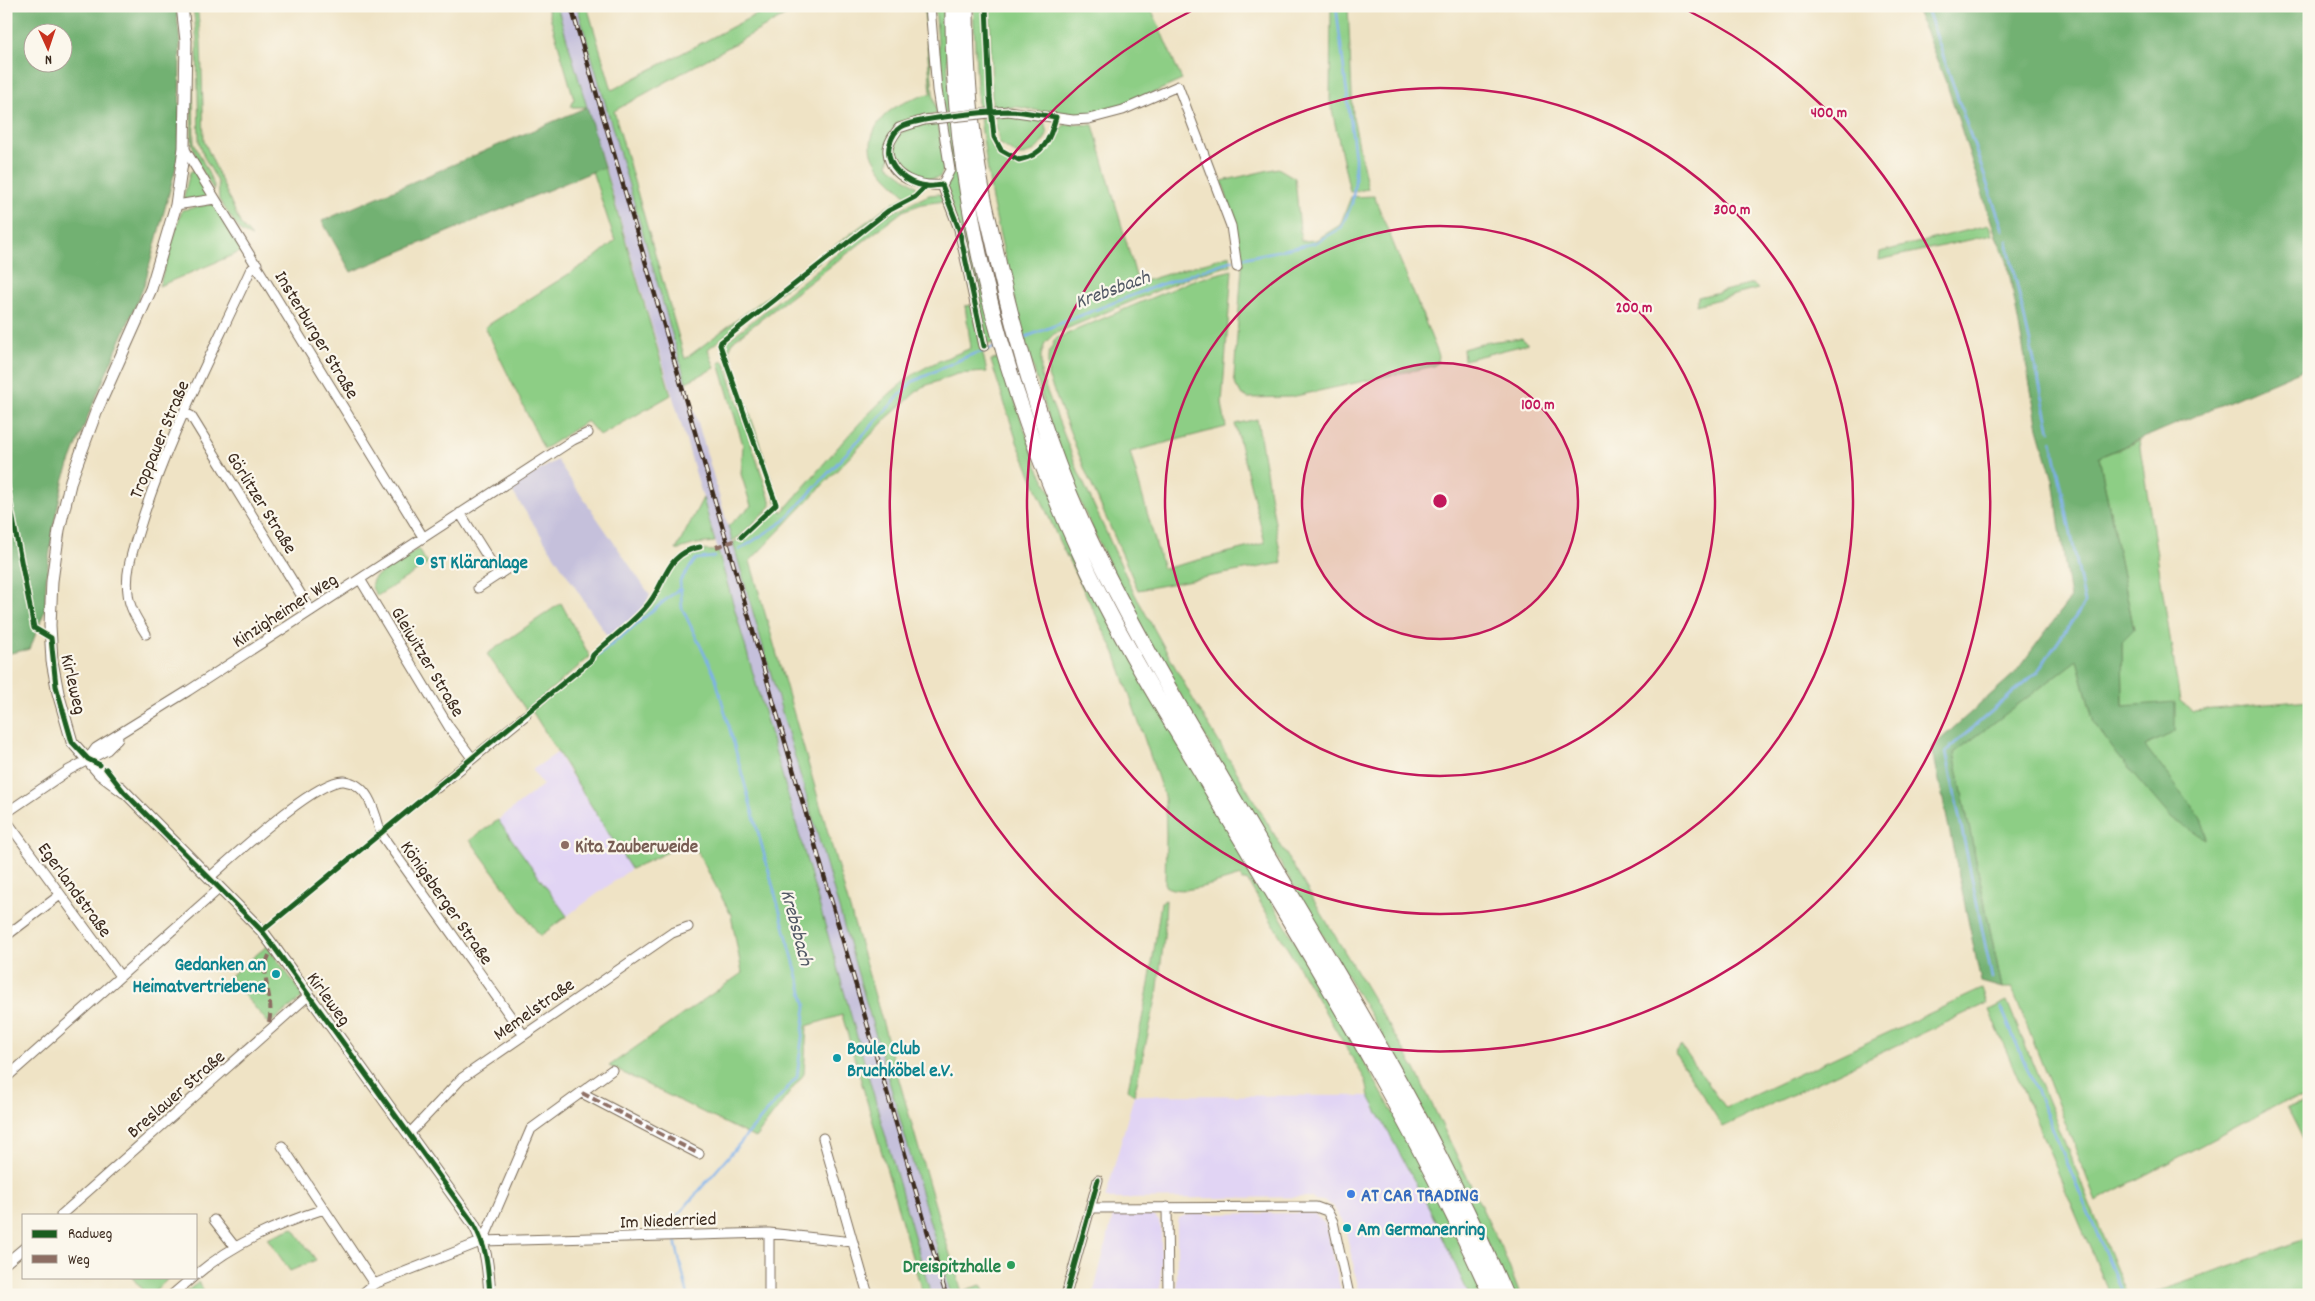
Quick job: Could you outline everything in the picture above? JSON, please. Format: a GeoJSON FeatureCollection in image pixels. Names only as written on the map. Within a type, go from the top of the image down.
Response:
{"type":"FeatureCollection","features":[{"type":"Feature","properties":{"kind":"highway"},"geometry":{"type":"LineString","coordinates":[[953,6],[953,44],[958,124],[966,192],[1006,329],[1021,356],[1046,431],[1072,498],[1090,540],[1121,602],[1175,700],[1388,1061],[1456,1189],[1505,1295]]}},
{"type":"Feature","properties":{"kind":"highway"},"geometry":{"type":"LineString","coordinates":[[966,6],[969,73],[982,187],[1006,329],[1007,361],[1027,422],[1060,506],[1106,606],[1161,704],[1378,1070],[1448,1203],[1491,1295]]}},
{"type":"Feature","properties":{"kind":"street","name":"Kirleweg"},"geometry":{"type":"LineString","coordinates":[[182,6],[186,41],[184,148],[176,205],[151,289],[96,412],[71,480],[59,530],[52,581],[50,625],[52,661],[58,693],[69,726],[72,742],[88,759],[106,769],[124,792],[262,931],[460,1203],[483,1241],[488,1263],[490,1295]]}},
{"type":"Feature","properties":{"kind":"street"},"geometry":{"type":"LineString","coordinates":[[930,6],[937,90],[950,170],[942,185],[959,229],[984,346]]}},
{"type":"Feature","properties":{"kind":"street"},"geometry":{"type":"LineString","coordinates":[[942,185],[926,186],[905,178],[897,172],[888,151],[891,140],[899,128],[924,120],[1008,111],[1073,120],[1089,119],[1123,110],[1178,86],[1232,226],[1237,267]]}},
{"type":"Feature","properties":{"kind":"street","name":"Insterburger Straße"},"geometry":{"type":"LineString","coordinates":[[184,148],[258,264],[423,537]]}},
{"type":"Feature","properties":{"kind":"street"},"geometry":{"type":"LineString","coordinates":[[176,205],[215,199]]}},
{"type":"Feature","properties":{"kind":"street","name":"Troppauer Straße"},"geometry":{"type":"LineString","coordinates":[[146,634],[133,611],[128,593],[128,566],[161,465],[250,271],[258,264]]}},
{"type":"Feature","properties":{"kind":"street","name":"Görlitzer Straße"},"geometry":{"type":"LineString","coordinates":[[185,413],[191,416],[310,611]]}},
{"type":"Feature","properties":{"kind":"street","name":"Kinzigheimer Weg"},"geometry":{"type":"LineString","coordinates":[[6,812],[88,759],[107,750],[124,731],[573,440],[588,433]]}},
{"type":"Feature","properties":{"kind":"street"},"geometry":{"type":"LineString","coordinates":[[460,514],[498,575]]}},
{"type":"Feature","properties":{"kind":"street"},"geometry":{"type":"LineString","coordinates":[[478,588],[510,567]]}},
{"type":"Feature","properties":{"kind":"street","name":"Gleiwitzer Straße"},"geometry":{"type":"LineString","coordinates":[[360,579],[450,727],[472,758]]}},
{"type":"Feature","properties":{"kind":"street"},"geometry":{"type":"LineString","coordinates":[[437,788],[526,715]]}},
{"type":"Feature","properties":{"kind":"street","name":"Königsberger Straße"},"geometry":{"type":"LineString","coordinates":[[209,878],[266,826],[331,783],[344,781],[356,786],[365,792],[372,802],[381,834],[523,1034]]}},
{"type":"Feature","properties":{"kind":"street","name":"Egerlandstraße"},"geometry":{"type":"LineString","coordinates":[[6,820],[120,976]]}},
{"type":"Feature","properties":{"kind":"street"},"geometry":{"type":"LineString","coordinates":[[6,1078],[220,888]]}},
{"type":"Feature","properties":{"kind":"street"},"geometry":{"type":"LineString","coordinates":[[6,936],[60,895]]}},
{"type":"Feature","properties":{"kind":"street","name":"Memelstraße"},"geometry":{"type":"LineString","coordinates":[[409,1134],[462,1078],[523,1034],[672,933],[688,927]]}},
{"type":"Feature","properties":{"kind":"street","name":"Breslauer Straße"},"geometry":{"type":"LineString","coordinates":[[62,1214],[309,995]]}},
{"type":"Feature","properties":{"kind":"street"},"geometry":{"type":"LineString","coordinates":[[483,1241],[531,1129],[612,1070]]}},
{"type":"Feature","properties":{"kind":"street"},"geometry":{"type":"LineString","coordinates":[[582,1093],[699,1154]]}},
{"type":"Feature","properties":{"kind":"street"},"geometry":{"type":"LineString","coordinates":[[823,1138],[868,1295]]}},
{"type":"Feature","properties":{"kind":"street"},"geometry":{"type":"LineString","coordinates":[[282,1146],[374,1284]]}},
{"type":"Feature","properties":{"kind":"street"},"geometry":{"type":"LineString","coordinates":[[1066,1295],[1098,1180]]}},
{"type":"Feature","properties":{"kind":"street"},"geometry":{"type":"LineString","coordinates":[[1090,1208],[1316,1207],[1327,1211],[1333,1222],[1349,1295]]}},
{"type":"Feature","properties":{"kind":"street"},"geometry":{"type":"LineString","coordinates":[[1167,1208],[1168,1295]]}},
{"type":"Feature","properties":{"kind":"street"},"geometry":{"type":"LineString","coordinates":[[198,1273],[235,1247],[259,1234],[324,1209]]}},
{"type":"Feature","properties":{"kind":"street"},"geometry":{"type":"LineString","coordinates":[[214,1220],[235,1247]]}},
{"type":"Feature","properties":{"kind":"street"},"geometry":{"type":"LineString","coordinates":[[769,1233],[769,1295]]}},
{"type":"Feature","properties":{"kind":"street","name":"Im Niederried"},"geometry":{"type":"LineString","coordinates":[[361,1295],[374,1284],[483,1241],[769,1233],[853,1242]]}},
{"type":"Feature","properties":{"kind":"street"},"geometry":{"type":"LineString","coordinates":[[6,1263],[22,1250]]}},
{"type":"Feature","properties":{"kind":"street"},"geometry":{"type":"LineString","coordinates":[[172,1295],[192,1278]]}},
{"type":"Feature","properties":{"kind":"shaded area"},"geometry":{"type":"Polygon","coordinates":[[[557,6],[577,6],[951,1295],[931,1295],[703,498],[557,6]]]}},
{"type":"Feature","properties":{"kind":"shaded area"},"geometry":{"type":"Polygon","coordinates":[[[557,460],[650,595],[644,607],[609,639],[510,488],[557,460]]]}},
{"type":"Feature","properties":{"kind":"shaded area","name":"Kita Zauberweide"},"geometry":{"type":"Polygon","coordinates":[[[557,753],[631,869],[567,916],[498,820],[543,785],[532,770],[557,753]]]}},
{"type":"Feature","properties":{"kind":"shaded area"},"geometry":{"type":"Polygon","coordinates":[[[1134,1095],[1369,1096],[1432,1214],[1469,1295],[1360,1295],[1346,1232],[1352,1231],[1351,1225],[1345,1226],[1333,1206],[1323,1201],[1315,1200],[1312,1197],[1105,1199],[1134,1095]]]}},
{"type":"Feature","properties":{"kind":"shaded area"},"geometry":{"type":"Polygon","coordinates":[[[1188,1214],[1314,1214],[1325,1223],[1342,1295],[1177,1295],[1177,1221],[1179,1218],[1188,1214]]]}},
{"type":"Feature","properties":{"kind":"shaded area"},"geometry":{"type":"Polygon","coordinates":[[[1113,1216],[1153,1216],[1159,1221],[1161,1229],[1161,1295],[1093,1295],[1113,1216]]]}},
{"type":"Feature","properties":{"kind":"green space"},"geometry":{"type":"Polygon","coordinates":[[[6,6],[176,6],[180,42],[179,156],[144,286],[90,411],[64,478],[53,528],[46,581],[45,610],[30,649],[6,654],[6,6]]]}},
{"type":"Feature","properties":{"kind":"green space"},"geometry":{"type":"Polygon","coordinates":[[[186,6],[188,6],[192,42],[194,143],[214,185],[214,191],[198,163],[192,144],[190,41],[186,6]]]}},
{"type":"Feature","properties":{"kind":"green space"},"geometry":{"type":"Polygon","coordinates":[[[193,6],[197,6],[201,41],[204,141],[241,225],[252,237],[241,232],[219,200],[218,182],[204,157],[199,141],[197,41],[193,6]]]}},
{"type":"Feature","properties":{"kind":"green space"},"geometry":{"type":"Polygon","coordinates":[[[547,6],[557,6],[587,107],[571,107],[574,99],[547,6]]]}},
{"type":"Feature","properties":{"kind":"green space"},"geometry":{"type":"Polygon","coordinates":[[[577,6],[587,6],[612,90],[772,6],[802,6],[614,111],[685,359],[886,207],[906,196],[879,167],[872,154],[871,141],[875,129],[885,115],[899,105],[931,93],[924,6],[926,6],[933,93],[937,114],[907,120],[897,126],[888,165],[917,187],[915,194],[886,209],[708,349],[715,368],[686,382],[577,6]]]}},
{"type":"Feature","properties":{"kind":"green space"},"geometry":{"type":"Polygon","coordinates":[[[935,6],[945,6],[950,113],[944,114],[935,6]]]}},
{"type":"Feature","properties":{"kind":"green space"},"geometry":{"type":"Polygon","coordinates":[[[973,6],[984,6],[987,109],[978,110],[973,6]]]}},
{"type":"Feature","properties":{"kind":"green space"},"geometry":{"type":"Polygon","coordinates":[[[990,6],[1150,6],[1182,80],[1104,115],[1073,117],[1018,107],[992,108],[990,6]]]}},
{"type":"Feature","properties":{"kind":"green space"},"geometry":{"type":"Polygon","coordinates":[[[1331,6],[1348,6],[1353,117],[1368,189],[1350,192],[1330,101],[1331,6]]]}},
{"type":"Feature","properties":{"kind":"green space"},"geometry":{"type":"Polygon","coordinates":[[[1915,6],[2309,6],[2309,367],[2099,457],[2134,630],[2122,642],[2123,706],[2175,702],[2175,732],[2145,746],[2203,821],[2205,839],[2172,819],[2119,757],[2094,723],[2077,660],[1954,753],[2002,988],[1981,982],[1932,747],[2015,673],[2070,599],[2053,480],[2038,428],[2007,261],[1996,236],[1947,85],[1915,6]]]}},
{"type":"Feature","properties":{"kind":"green space"},"geometry":{"type":"Polygon","coordinates":[[[587,107],[604,167],[351,272],[322,221],[587,107]]]}},
{"type":"Feature","properties":{"kind":"green space"},"geometry":{"type":"Polygon","coordinates":[[[1009,115],[1044,120],[1047,135],[1036,149],[1019,156],[999,143],[995,117],[1009,115]]]}},
{"type":"Feature","properties":{"kind":"green space"},"geometry":{"type":"Polygon","coordinates":[[[980,118],[988,118],[989,133],[996,153],[1007,160],[1019,163],[1037,160],[1063,126],[1073,124],[1093,125],[1138,283],[1230,255],[1231,265],[1190,277],[1054,334],[1045,343],[1041,355],[1041,376],[1079,473],[1132,589],[1190,694],[1415,1069],[1505,1256],[1520,1295],[1512,1295],[1397,1060],[1133,615],[1077,496],[1052,429],[1020,324],[992,200],[980,118]]]}},
{"type":"Feature","properties":{"kind":"green space"},"geometry":{"type":"Polygon","coordinates":[[[952,121],[996,342],[986,345],[945,187],[950,180],[945,122],[952,121]]]}},
{"type":"Feature","properties":{"kind":"green space"},"geometry":{"type":"Polygon","coordinates":[[[938,122],[944,168],[940,177],[927,179],[905,172],[893,155],[893,146],[897,137],[911,127],[938,122]]]}},
{"type":"Feature","properties":{"kind":"green space"},"geometry":{"type":"Polygon","coordinates":[[[604,167],[671,395],[600,436],[587,421],[544,449],[485,327],[594,258],[615,241],[592,171],[604,167]]]}},
{"type":"Feature","properties":{"kind":"green space"},"geometry":{"type":"Polygon","coordinates":[[[1278,168],[1295,178],[1301,241],[1316,240],[1340,225],[1351,197],[1374,196],[1439,356],[1438,362],[1434,366],[1291,397],[1248,398],[1241,394],[1236,386],[1234,377],[1242,267],[1235,225],[1222,181],[1278,168]]]}},
{"type":"Feature","properties":{"kind":"green space"},"geometry":{"type":"Polygon","coordinates":[[[194,170],[210,197],[183,200],[190,172],[194,170]]]}},
{"type":"Feature","properties":{"kind":"green space"},"geometry":{"type":"Polygon","coordinates":[[[939,194],[945,201],[922,204],[903,211],[734,340],[729,350],[782,512],[859,424],[892,392],[923,369],[971,348],[965,306],[972,305],[987,372],[957,374],[922,387],[888,417],[750,561],[941,1226],[963,1295],[951,1295],[733,543],[777,504],[722,345],[885,216],[929,195],[939,194]]]}},
{"type":"Feature","properties":{"kind":"green space"},"geometry":{"type":"Polygon","coordinates":[[[215,203],[245,250],[159,286],[182,210],[215,203]]]}},
{"type":"Feature","properties":{"kind":"green space"},"geometry":{"type":"Polygon","coordinates":[[[1989,225],[1992,235],[1879,260],[1880,252],[1989,225]]]}},
{"type":"Feature","properties":{"kind":"green space"},"geometry":{"type":"Polygon","coordinates":[[[1232,270],[1222,403],[1226,427],[1130,452],[1163,569],[1265,543],[1235,424],[1257,419],[1282,563],[1138,590],[1085,470],[1048,376],[1048,356],[1055,339],[1191,281],[1232,270]]]}},
{"type":"Feature","properties":{"kind":"green space"},"geometry":{"type":"Polygon","coordinates":[[[1753,284],[1758,289],[1696,305],[1698,297],[1753,284]]]}},
{"type":"Feature","properties":{"kind":"green space"},"geometry":{"type":"Polygon","coordinates":[[[1522,338],[1528,344],[1464,360],[1463,349],[1488,342],[1522,338]]]}},
{"type":"Feature","properties":{"kind":"green space"},"geometry":{"type":"Polygon","coordinates":[[[1000,357],[1037,466],[1257,876],[1406,1135],[1484,1295],[1469,1295],[1432,1214],[1369,1096],[1366,1081],[1247,880],[1242,881],[1241,876],[1202,887],[1181,890],[1165,886],[1165,799],[1115,653],[1059,541],[1017,442],[991,361],[1000,357]]]}},
{"type":"Feature","properties":{"kind":"green space"},"geometry":{"type":"Polygon","coordinates":[[[724,361],[771,503],[771,506],[740,536],[732,541],[728,526],[751,506],[741,474],[743,445],[719,363],[724,361]]]}},
{"type":"Feature","properties":{"kind":"green space"},"geometry":{"type":"Polygon","coordinates":[[[2139,441],[2180,701],[2193,711],[2309,700],[2309,1097],[2283,1102],[2096,1201],[2012,988],[2002,988],[1954,753],[2077,659],[2094,723],[2203,821],[2144,746],[2123,706],[2122,642],[2134,630],[2099,457],[2139,441]]]}},
{"type":"Feature","properties":{"kind":"green space"},"geometry":{"type":"Polygon","coordinates":[[[703,498],[715,542],[696,544],[676,550],[703,498]]]}},
{"type":"Feature","properties":{"kind":"green space"},"geometry":{"type":"Polygon","coordinates":[[[418,549],[428,564],[377,596],[372,586],[375,577],[418,549]]]}},
{"type":"Feature","properties":{"kind":"green space"},"geometry":{"type":"Polygon","coordinates":[[[697,550],[718,551],[931,1295],[923,1295],[842,1015],[807,1026],[804,1074],[755,1138],[609,1066],[742,973],[731,915],[692,841],[631,869],[532,711],[593,660],[596,654],[636,619],[648,607],[673,566],[687,554],[697,550]]]}},
{"type":"Feature","properties":{"kind":"green space"},"geometry":{"type":"Polygon","coordinates":[[[561,603],[590,657],[526,710],[487,654],[561,603]]]}},
{"type":"Feature","properties":{"kind":"green space"},"geometry":{"type":"Polygon","coordinates":[[[498,820],[567,916],[540,936],[470,840],[498,820]]]}},
{"type":"Feature","properties":{"kind":"green space"},"geometry":{"type":"Polygon","coordinates":[[[1166,900],[1164,938],[1157,995],[1134,1095],[1128,1089],[1149,984],[1161,902],[1166,900]]]}},
{"type":"Feature","properties":{"kind":"green space"},"geometry":{"type":"Polygon","coordinates":[[[267,946],[304,996],[269,1024],[229,977],[267,946]]]}},
{"type":"Feature","properties":{"kind":"green space"},"geometry":{"type":"Polygon","coordinates":[[[1982,989],[1987,1003],[1723,1127],[1675,1053],[1681,1046],[1726,1108],[1982,989]]]}},
{"type":"Feature","properties":{"kind":"green space"},"geometry":{"type":"Polygon","coordinates":[[[2007,1001],[2127,1295],[2110,1295],[1989,1010],[2007,1001]]]}},
{"type":"Feature","properties":{"kind":"green space"},"geometry":{"type":"Polygon","coordinates":[[[2309,1102],[2309,1138],[2303,1139],[2287,1107],[2309,1102]]]}},
{"type":"Feature","properties":{"kind":"green space"},"geometry":{"type":"Polygon","coordinates":[[[293,1228],[316,1260],[290,1271],[267,1238],[293,1228]]]}},
{"type":"Feature","properties":{"kind":"green space"},"geometry":{"type":"Polygon","coordinates":[[[2309,1238],[2309,1295],[2146,1295],[2309,1238]]]}},
{"type":"Feature","properties":{"kind":"green space"},"geometry":{"type":"Polygon","coordinates":[[[133,1278],[165,1278],[167,1280],[150,1295],[146,1295],[133,1278]]]}},
{"type":"Feature","properties":{"kind":"green space"},"geometry":{"type":"Polygon","coordinates":[[[198,1282],[207,1295],[183,1295],[198,1282]]]}},
{"type":"Feature","properties":{"kind":"green space"},"geometry":{"type":"Polygon","coordinates":[[[981,1285],[986,1295],[967,1295],[965,1290],[981,1285]]]}},
{"type":"Feature","properties":{"kind":"waterway","name":"Krebsbach"},"geometry":{"type":"LineString","coordinates":[[1239,259],[1315,243],[1341,228],[1352,203],[1355,183],[1355,157],[1336,6]]}},
{"type":"Feature","properties":{"kind":"waterway"},"geometry":{"type":"LineString","coordinates":[[1926,6],[2003,230]]}},
{"type":"Feature","properties":{"kind":"waterway"},"geometry":{"type":"LineString","coordinates":[[2007,241],[2050,431]]}},
{"type":"Feature","properties":{"kind":"waterway","name":"Krebsbach"},"geometry":{"type":"LineString","coordinates":[[1023,338],[1159,285],[1233,260]]}},
{"type":"Feature","properties":{"kind":"waterway","name":"Krebsbach"},"geometry":{"type":"LineString","coordinates":[[739,550],[784,521],[912,382],[968,356],[996,347]]}},
{"type":"Feature","properties":{"kind":"waterway"},"geometry":{"type":"LineString","coordinates":[[1992,978],[1946,751],[2037,672],[2085,603],[2052,441]]}},
{"type":"Feature","properties":{"kind":"waterway","name":"Krebsbach"},"geometry":{"type":"LineString","coordinates":[[676,1233],[678,1215],[797,1077],[806,1006],[715,676],[682,608],[680,581],[696,559],[715,557]]}},
{"type":"Feature","properties":{"kind":"waterway"},"geometry":{"type":"LineString","coordinates":[[599,655],[680,588]]}},
{"type":"Feature","properties":{"kind":"waterway"},"geometry":{"type":"LineString","coordinates":[[2001,1007],[2123,1295]]}},
{"type":"Feature","properties":{"kind":"waterway","name":"Krebsbach"},"geometry":{"type":"LineString","coordinates":[[676,1239],[688,1295]]}},
{"type":"Feature","properties":{"kind":"railway"},"geometry":{"type":"LineString","coordinates":[[571,6],[946,1295]]}},
{"type":"Feature","properties":{"kind":"marked path"},"geometry":{"type":"LineString","coordinates":[[716,547],[734,541]]}},
{"type":"Feature","properties":{"kind":"marked path"},"geometry":{"type":"LineString","coordinates":[[269,1022],[270,1002],[265,975],[268,957],[274,947]]}},
{"type":"Feature","properties":{"kind":"marked path"},"geometry":{"type":"LineString","coordinates":[[582,1093],[699,1154]]}},
{"type":"Feature","properties":{"kind":"cycle path"},"geometry":{"type":"LineString","coordinates":[[984,346],[959,229],[942,185],[929,186],[911,182],[893,166],[889,151],[891,141],[896,132],[901,127],[909,124],[952,116],[984,113],[997,112],[1007,111],[1056,117],[1045,145],[1028,158],[1019,160],[1001,150],[994,137],[990,97],[986,6]]}},
{"type":"Feature","properties":{"kind":"cycle path"},"geometry":{"type":"LineString","coordinates":[[741,537],[776,504],[720,345],[721,342],[888,211],[915,197],[926,186]]}},
{"type":"Feature","properties":{"kind":"cycle path"},"geometry":{"type":"LineString","coordinates":[[6,483],[34,628],[51,638],[56,686],[72,742],[88,759],[100,765]]}},
{"type":"Feature","properties":{"kind":"cycle path"},"geometry":{"type":"LineString","coordinates":[[262,931],[591,660],[593,655],[645,608],[658,590],[672,563],[679,556],[700,547]]}},
{"type":"Feature","properties":{"kind":"cycle path"},"geometry":{"type":"LineString","coordinates":[[106,769],[124,792],[262,931],[274,947],[473,1223],[484,1249],[490,1295]]}},
{"type":"Feature","properties":{"kind":"cycle path"},"geometry":{"type":"LineString","coordinates":[[1066,1295],[1098,1180]]}},
{"type":"Feature","properties":{"kind":"place","name":"ST Kläranlage"},"geometry":{"type":"Point","coordinates":[420,561]}},
{"type":"Feature","properties":{"kind":"place","name":"Kita Zauberweide"},"geometry":{"type":"Point","coordinates":[565,845]}},
{"type":"Feature","properties":{"kind":"place","name":"Gedanken an Heimatvertriebene"},"geometry":{"type":"Point","coordinates":[276,974]}},
{"type":"Feature","properties":{"kind":"place","name":"Boule Club Bruchköbel e.V."},"geometry":{"type":"Point","coordinates":[837,1058]}},
{"type":"Feature","properties":{"kind":"place","name":"AT CAR TRADING"},"geometry":{"type":"Point","coordinates":[1351,1194]}},
{"type":"Feature","properties":{"kind":"place","name":"Am Germanenring"},"geometry":{"type":"Point","coordinates":[1347,1228]}},
{"type":"Feature","properties":{"kind":"place","name":"Dreispitzhalle"},"geometry":{"type":"Point","coordinates":[1011,1265]}}]}
